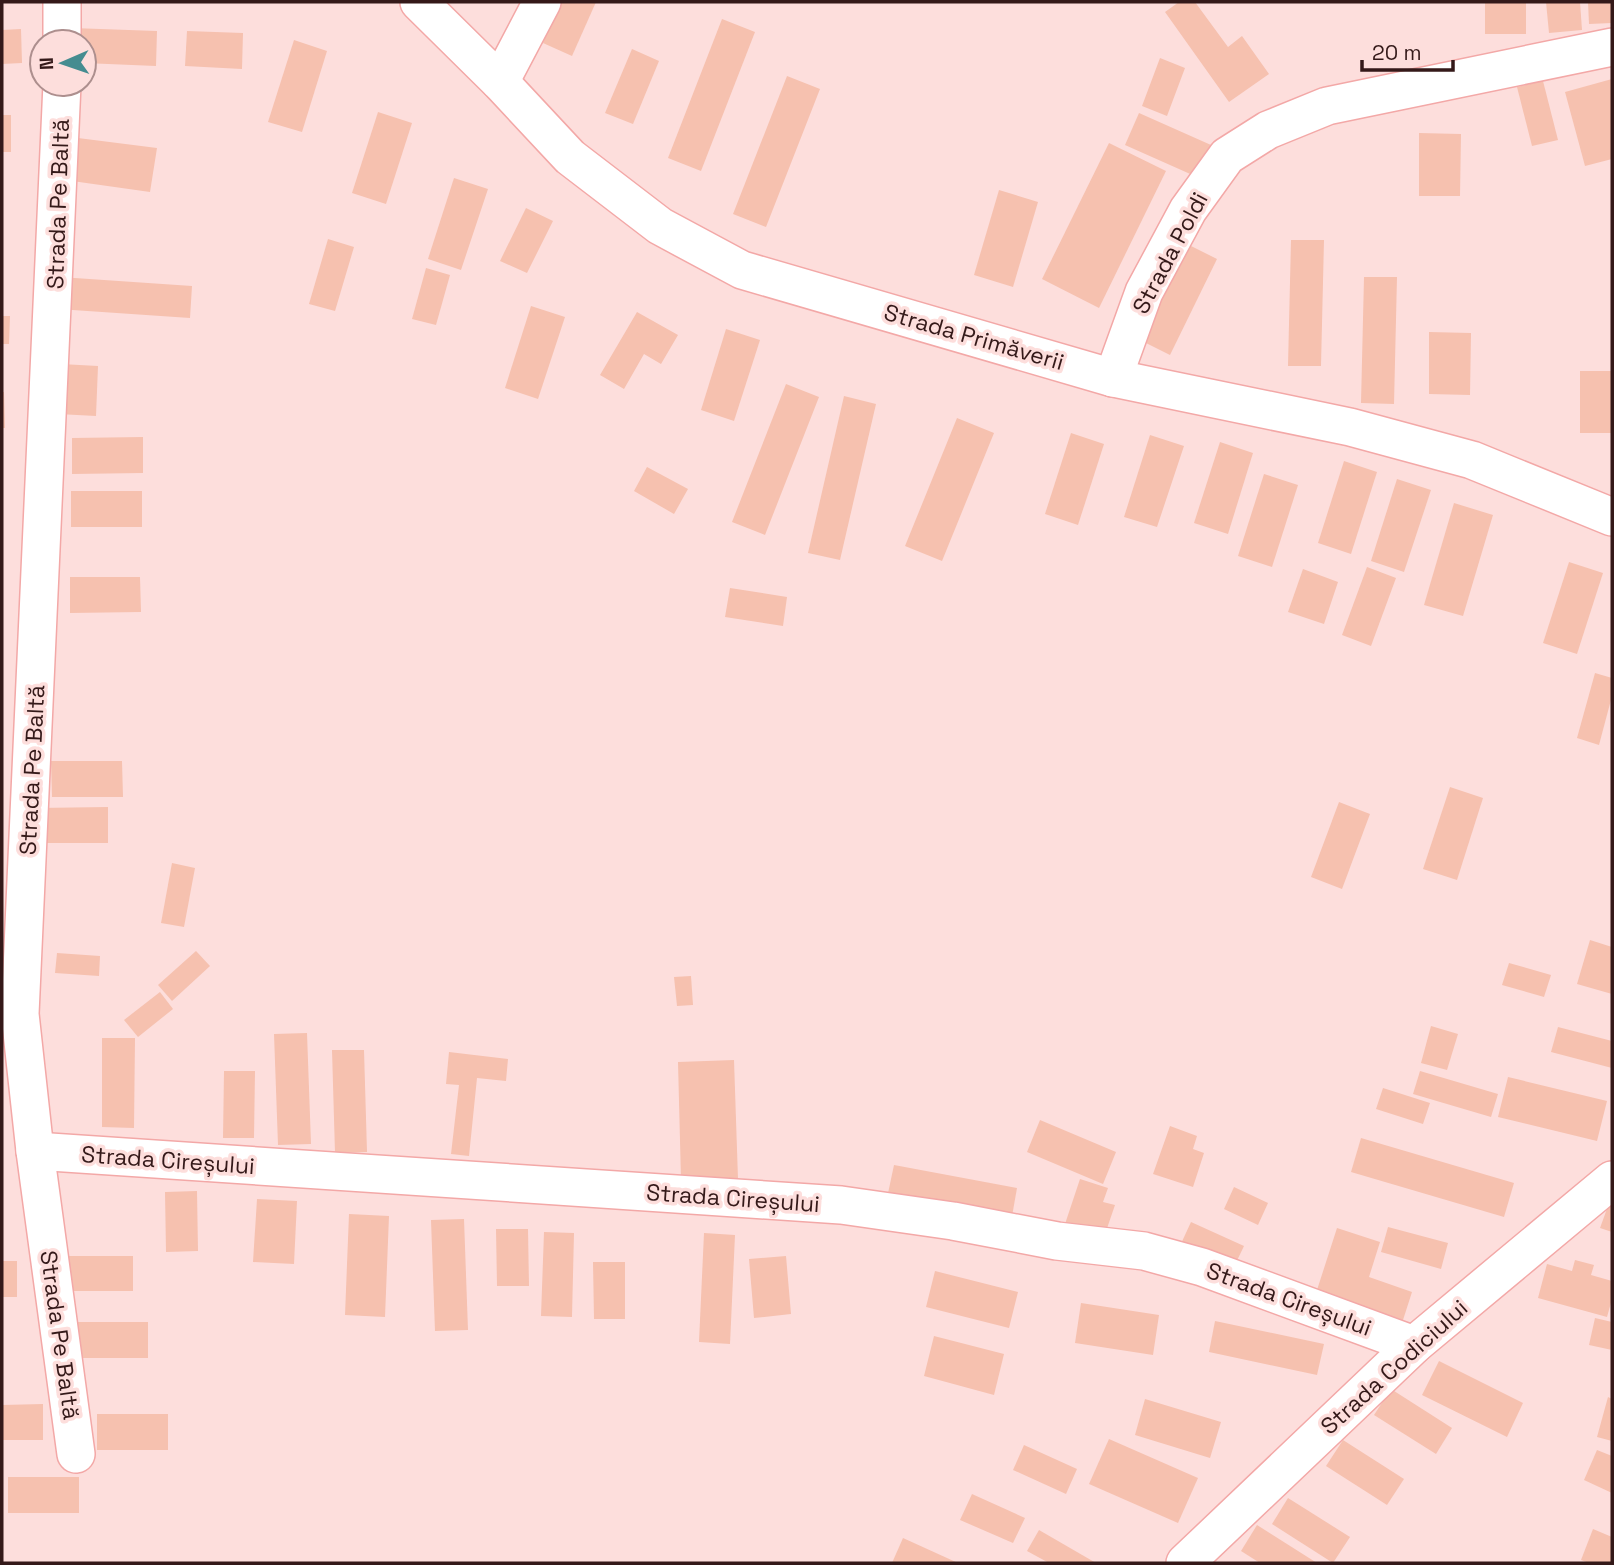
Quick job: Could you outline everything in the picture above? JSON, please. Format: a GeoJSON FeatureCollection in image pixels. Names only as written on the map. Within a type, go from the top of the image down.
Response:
{"type":"FeatureCollection","features":[{"type":"Feature","properties":{"kind":"street"},"geometry":{"type":"LineString","coordinates":[[62,2],[62,28]]}},
{"type":"Feature","properties":{"kind":"street","name":"Strada Primăverii"},"geometry":{"type":"LineString","coordinates":[[419,2],[500,82],[570,158],[660,226],[742,270],[1113,377],[1350,427],[1472,460],[1612,517]]}},
{"type":"Feature","properties":{"kind":"street"},"geometry":{"type":"LineString","coordinates":[[500,82],[542,2]]}},
{"type":"Feature","properties":{"kind":"street","name":"Strada Poldi"},"geometry":{"type":"LineString","coordinates":[[1113,377],[1144,292],[1188,210],[1227,156],[1269,130],[1327,106],[1612,47]]}},
{"type":"Feature","properties":{"kind":"street","name":"Strada Pe Baltă"},"geometry":{"type":"LineString","coordinates":[[61,98],[11,1014],[35,1150],[76,1454]]}},
{"type":"Feature","properties":{"kind":"street","name":"Strada Cireșului"},"geometry":{"type":"LineString","coordinates":[[35,1150],[841,1205],[953,1220],[1057,1241],[1155,1254],[1202,1267],[1413,1345]]}},
{"type":"Feature","properties":{"kind":"street","name":"Strada Codiciului"},"geometry":{"type":"LineString","coordinates":[[1185,1563],[1413,1345],[1612,1180]]}},
{"type":"Feature","properties":{"kind":"building"},"geometry":{"type":"Polygon","coordinates":[[[561,2],[596,2],[572,56],[543,43],[561,2]]]}},
{"type":"Feature","properties":{"kind":"building"},"geometry":{"type":"Polygon","coordinates":[[[1179,2],[1195,2],[1228,47],[1242,36],[1269,74],[1229,102],[1165,12],[1179,2]]]}},
{"type":"Feature","properties":{"kind":"building"},"geometry":{"type":"Polygon","coordinates":[[[1485,2],[1526,2],[1526,34],[1485,34],[1485,2]]]}},
{"type":"Feature","properties":{"kind":"building"},"geometry":{"type":"Polygon","coordinates":[[[1546,2],[1580,2],[1582,30],[1549,33],[1546,2]]]}},
{"type":"Feature","properties":{"kind":"building"},"geometry":{"type":"Polygon","coordinates":[[[1588,2],[1612,2],[1612,23],[1589,24],[1588,2]]]}},
{"type":"Feature","properties":{"kind":"building"},"geometry":{"type":"Polygon","coordinates":[[[722,19],[755,32],[701,171],[668,158],[722,19]]]}},
{"type":"Feature","properties":{"kind":"building"},"geometry":{"type":"Polygon","coordinates":[[[21,29],[22,63],[2,64],[2,30],[21,29]]]}},
{"type":"Feature","properties":{"kind":"building"},"geometry":{"type":"Polygon","coordinates":[[[98,29],[157,31],[156,66],[98,64],[98,29]]]}},
{"type":"Feature","properties":{"kind":"building"},"geometry":{"type":"Polygon","coordinates":[[[187,31],[243,33],[242,69],[185,66],[187,31]]]}},
{"type":"Feature","properties":{"kind":"building"},"geometry":{"type":"Polygon","coordinates":[[[294,40],[327,51],[302,132],[268,122],[294,40]]]}},
{"type":"Feature","properties":{"kind":"building"},"geometry":{"type":"Polygon","coordinates":[[[632,49],[659,61],[633,124],[605,113],[632,49]]]}},
{"type":"Feature","properties":{"kind":"building"},"geometry":{"type":"Polygon","coordinates":[[[1160,58],[1185,68],[1167,116],[1142,106],[1160,58]]]}},
{"type":"Feature","properties":{"kind":"building"},"geometry":{"type":"Polygon","coordinates":[[[787,76],[820,89],[766,227],[733,214],[787,76]]]}},
{"type":"Feature","properties":{"kind":"building"},"geometry":{"type":"Polygon","coordinates":[[[1612,79],[1612,159],[1585,166],[1565,92],[1612,79]]]}},
{"type":"Feature","properties":{"kind":"building"},"geometry":{"type":"Polygon","coordinates":[[[1543,81],[1558,140],[1532,146],[1517,87],[1543,81]]]}},
{"type":"Feature","properties":{"kind":"building"},"geometry":{"type":"Polygon","coordinates":[[[378,112],[412,123],[386,204],[352,193],[378,112]]]}},
{"type":"Feature","properties":{"kind":"building"},"geometry":{"type":"Polygon","coordinates":[[[1139,113],[1211,145],[1197,177],[1125,145],[1139,113]]]}},
{"type":"Feature","properties":{"kind":"building"},"geometry":{"type":"Polygon","coordinates":[[[2,115],[11,115],[11,152],[2,152],[2,115]]]}},
{"type":"Feature","properties":{"kind":"building"},"geometry":{"type":"Polygon","coordinates":[[[1419,133],[1461,134],[1460,196],[1419,196],[1419,133]]]}},
{"type":"Feature","properties":{"kind":"building"},"geometry":{"type":"Polygon","coordinates":[[[70,137],[157,148],[150,192],[65,180],[70,137]]]}},
{"type":"Feature","properties":{"kind":"building"},"geometry":{"type":"Polygon","coordinates":[[[1109,143],[1166,171],[1099,308],[1042,279],[1109,143]]]}},
{"type":"Feature","properties":{"kind":"building"},"geometry":{"type":"Polygon","coordinates":[[[454,178],[488,189],[461,270],[428,259],[454,178]]]}},
{"type":"Feature","properties":{"kind":"building"},"geometry":{"type":"Polygon","coordinates":[[[999,190],[1038,202],[1013,287],[974,275],[999,190]]]}},
{"type":"Feature","properties":{"kind":"building"},"geometry":{"type":"Polygon","coordinates":[[[526,208],[553,221],[527,273],[500,261],[526,208]]]}},
{"type":"Feature","properties":{"kind":"building"},"geometry":{"type":"Polygon","coordinates":[[[328,239],[354,247],[335,311],[309,304],[328,239]]]}},
{"type":"Feature","properties":{"kind":"building"},"geometry":{"type":"Polygon","coordinates":[[[1291,240],[1324,240],[1321,366],[1288,366],[1291,240]]]}},
{"type":"Feature","properties":{"kind":"building"},"geometry":{"type":"Polygon","coordinates":[[[1187,244],[1217,259],[1170,355],[1140,340],[1187,244]]]}},
{"type":"Feature","properties":{"kind":"building"},"geometry":{"type":"Polygon","coordinates":[[[426,268],[450,275],[436,325],[412,319],[426,268]]]}},
{"type":"Feature","properties":{"kind":"building"},"geometry":{"type":"Polygon","coordinates":[[[60,277],[192,286],[190,318],[58,309],[60,277]]]}},
{"type":"Feature","properties":{"kind":"building"},"geometry":{"type":"Polygon","coordinates":[[[1364,277],[1397,277],[1394,404],[1361,403],[1364,277]]]}},
{"type":"Feature","properties":{"kind":"building"},"geometry":{"type":"Polygon","coordinates":[[[531,306],[565,317],[538,399],[505,388],[531,306]]]}},
{"type":"Feature","properties":{"kind":"building"},"geometry":{"type":"Polygon","coordinates":[[[637,312],[678,335],[661,364],[644,354],[624,389],[600,375],[637,312]]]}},
{"type":"Feature","properties":{"kind":"building"},"geometry":{"type":"Polygon","coordinates":[[[2,316],[10,316],[9,344],[2,344],[2,316]]]}},
{"type":"Feature","properties":{"kind":"building"},"geometry":{"type":"Polygon","coordinates":[[[726,329],[760,340],[734,421],[701,410],[726,329]]]}},
{"type":"Feature","properties":{"kind":"building"},"geometry":{"type":"Polygon","coordinates":[[[1429,332],[1471,333],[1470,395],[1429,394],[1429,332]]]}},
{"type":"Feature","properties":{"kind":"building"},"geometry":{"type":"Polygon","coordinates":[[[61,364],[98,366],[96,416],[58,414],[61,364]]]}},
{"type":"Feature","properties":{"kind":"building"},"geometry":{"type":"Polygon","coordinates":[[[1580,371],[1612,371],[1612,433],[1580,433],[1580,371]]]}},
{"type":"Feature","properties":{"kind":"building"},"geometry":{"type":"Polygon","coordinates":[[[786,384],[819,397],[765,535],[732,522],[786,384]]]}},
{"type":"Feature","properties":{"kind":"building"},"geometry":{"type":"Polygon","coordinates":[[[4,392],[5,428],[2,428],[4,392]]]}},
{"type":"Feature","properties":{"kind":"building"},"geometry":{"type":"Polygon","coordinates":[[[844,396],[876,404],[840,560],[808,553],[844,396]]]}},
{"type":"Feature","properties":{"kind":"building"},"geometry":{"type":"Polygon","coordinates":[[[957,418],[994,433],[942,561],[905,546],[957,418]]]}},
{"type":"Feature","properties":{"kind":"building"},"geometry":{"type":"Polygon","coordinates":[[[1071,433],[1104,444],[1078,525],[1045,514],[1071,433]]]}},
{"type":"Feature","properties":{"kind":"building"},"geometry":{"type":"Polygon","coordinates":[[[1150,435],[1184,446],[1157,527],[1124,517],[1150,435]]]}},
{"type":"Feature","properties":{"kind":"building"},"geometry":{"type":"Polygon","coordinates":[[[143,437],[143,473],[72,474],[72,438],[143,437]]]}},
{"type":"Feature","properties":{"kind":"building"},"geometry":{"type":"Polygon","coordinates":[[[1220,442],[1253,453],[1228,534],[1194,523],[1220,442]]]}},
{"type":"Feature","properties":{"kind":"building"},"geometry":{"type":"Polygon","coordinates":[[[1344,461],[1377,472],[1351,554],[1318,543],[1344,461]]]}},
{"type":"Feature","properties":{"kind":"building"},"geometry":{"type":"Polygon","coordinates":[[[647,467],[688,489],[674,514],[634,491],[647,467]]]}},
{"type":"Feature","properties":{"kind":"building"},"geometry":{"type":"Polygon","coordinates":[[[1264,474],[1298,485],[1272,567],[1238,556],[1264,474]]]}},
{"type":"Feature","properties":{"kind":"building"},"geometry":{"type":"Polygon","coordinates":[[[1397,479],[1431,490],[1404,572],[1371,561],[1397,479]]]}},
{"type":"Feature","properties":{"kind":"building"},"geometry":{"type":"Polygon","coordinates":[[[71,491],[142,491],[142,527],[71,527],[71,491]]]}},
{"type":"Feature","properties":{"kind":"building"},"geometry":{"type":"Polygon","coordinates":[[[1454,503],[1493,515],[1463,616],[1424,605],[1454,503]]]}},
{"type":"Feature","properties":{"kind":"building"},"geometry":{"type":"Polygon","coordinates":[[[1569,562],[1603,573],[1577,654],[1543,643],[1569,562]]]}},
{"type":"Feature","properties":{"kind":"building"},"geometry":{"type":"Polygon","coordinates":[[[1367,567],[1396,578],[1371,646],[1342,635],[1367,567]]]}},
{"type":"Feature","properties":{"kind":"building"},"geometry":{"type":"Polygon","coordinates":[[[1303,569],[1338,582],[1324,624],[1288,612],[1303,569]]]}},
{"type":"Feature","properties":{"kind":"building"},"geometry":{"type":"Polygon","coordinates":[[[70,577],[140,577],[141,612],[70,613],[70,577]]]}},
{"type":"Feature","properties":{"kind":"building"},"geometry":{"type":"Polygon","coordinates":[[[730,588],[787,597],[783,626],[725,617],[730,588]]]}},
{"type":"Feature","properties":{"kind":"building"},"geometry":{"type":"Polygon","coordinates":[[[1595,673],[1612,678],[1612,696],[1599,745],[1577,738],[1595,673]]]}},
{"type":"Feature","properties":{"kind":"building"},"geometry":{"type":"Polygon","coordinates":[[[51,761],[122,761],[123,797],[52,797],[51,761]]]}},
{"type":"Feature","properties":{"kind":"building"},"geometry":{"type":"Polygon","coordinates":[[[1450,787],[1483,798],[1457,880],[1423,869],[1450,787]]]}},
{"type":"Feature","properties":{"kind":"building"},"geometry":{"type":"Polygon","coordinates":[[[1339,802],[1370,814],[1342,889],[1311,877],[1339,802]]]}},
{"type":"Feature","properties":{"kind":"building"},"geometry":{"type":"Polygon","coordinates":[[[108,807],[108,843],[37,843],[37,808],[108,807]]]}},
{"type":"Feature","properties":{"kind":"building"},"geometry":{"type":"Polygon","coordinates":[[[172,863],[195,868],[184,927],[161,923],[172,863]]]}},
{"type":"Feature","properties":{"kind":"building"},"geometry":{"type":"Polygon","coordinates":[[[1590,940],[1612,947],[1612,994],[1577,984],[1590,940]]]}},
{"type":"Feature","properties":{"kind":"building"},"geometry":{"type":"Polygon","coordinates":[[[196,951],[210,966],[172,1001],[158,985],[196,951]]]}},
{"type":"Feature","properties":{"kind":"building"},"geometry":{"type":"Polygon","coordinates":[[[57,953],[100,956],[99,976],[55,973],[57,953]]]}},
{"type":"Feature","properties":{"kind":"building"},"geometry":{"type":"Polygon","coordinates":[[[1509,963],[1551,975],[1544,997],[1502,985],[1509,963]]]}},
{"type":"Feature","properties":{"kind":"building"},"geometry":{"type":"Polygon","coordinates":[[[691,976],[693,1005],[677,1006],[674,977],[691,976]]]}},
{"type":"Feature","properties":{"kind":"building"},"geometry":{"type":"Polygon","coordinates":[[[160,992],[173,1009],[138,1037],[124,1020],[160,992]]]}},
{"type":"Feature","properties":{"kind":"building"},"geometry":{"type":"Polygon","coordinates":[[[1431,1026],[1458,1034],[1447,1070],[1421,1063],[1431,1026]]]}},
{"type":"Feature","properties":{"kind":"building"},"geometry":{"type":"Polygon","coordinates":[[[1558,1027],[1612,1041],[1612,1068],[1551,1052],[1558,1027]]]}},
{"type":"Feature","properties":{"kind":"building"},"geometry":{"type":"Polygon","coordinates":[[[307,1033],[311,1144],[278,1145],[274,1034],[307,1033]]]}},
{"type":"Feature","properties":{"kind":"building"},"geometry":{"type":"Polygon","coordinates":[[[102,1038],[135,1038],[134,1128],[102,1127],[102,1038]]]}},
{"type":"Feature","properties":{"kind":"building"},"geometry":{"type":"Polygon","coordinates":[[[332,1050],[364,1050],[367,1152],[335,1153],[332,1050]]]}},
{"type":"Feature","properties":{"kind":"building"},"geometry":{"type":"Polygon","coordinates":[[[449,1052],[508,1059],[506,1081],[477,1078],[469,1156],[451,1154],[459,1085],[446,1084],[449,1052]]]}},
{"type":"Feature","properties":{"kind":"building"},"geometry":{"type":"Polygon","coordinates":[[[734,1060],[738,1179],[681,1180],[678,1062],[734,1060]]]}},
{"type":"Feature","properties":{"kind":"building"},"geometry":{"type":"Polygon","coordinates":[[[224,1071],[255,1071],[254,1138],[223,1138],[224,1071]]]}},
{"type":"Feature","properties":{"kind":"building"},"geometry":{"type":"Polygon","coordinates":[[[1420,1071],[1498,1094],[1491,1117],[1413,1094],[1420,1071]]]}},
{"type":"Feature","properties":{"kind":"building"},"geometry":{"type":"Polygon","coordinates":[[[1508,1077],[1607,1101],[1597,1141],[1498,1117],[1508,1077]]]}},
{"type":"Feature","properties":{"kind":"building"},"geometry":{"type":"Polygon","coordinates":[[[1383,1088],[1430,1103],[1423,1124],[1376,1109],[1383,1088]]]}},
{"type":"Feature","properties":{"kind":"building"},"geometry":{"type":"Polygon","coordinates":[[[1040,1120],[1116,1152],[1103,1184],[1027,1152],[1040,1120]]]}},
{"type":"Feature","properties":{"kind":"building"},"geometry":{"type":"Polygon","coordinates":[[[1170,1126],[1197,1136],[1193,1149],[1204,1153],[1193,1187],[1153,1174],[1170,1126]]]}},
{"type":"Feature","properties":{"kind":"building"},"geometry":{"type":"Polygon","coordinates":[[[1361,1138],[1514,1183],[1504,1217],[1351,1172],[1361,1138]]]}},
{"type":"Feature","properties":{"kind":"building"},"geometry":{"type":"Polygon","coordinates":[[[894,1165],[1017,1188],[1011,1222],[887,1198],[894,1165]]]}},
{"type":"Feature","properties":{"kind":"building"},"geometry":{"type":"Polygon","coordinates":[[[1080,1179],[1108,1188],[1103,1202],[1115,1205],[1103,1240],[1064,1227],[1080,1179]]]}},
{"type":"Feature","properties":{"kind":"building"},"geometry":{"type":"Polygon","coordinates":[[[1234,1187],[1268,1203],[1258,1225],[1224,1209],[1234,1187]]]}},
{"type":"Feature","properties":{"kind":"building"},"geometry":{"type":"Polygon","coordinates":[[[197,1191],[198,1251],[166,1252],[165,1192],[197,1191]]]}},
{"type":"Feature","properties":{"kind":"building"},"geometry":{"type":"Polygon","coordinates":[[[1612,1195],[1612,1232],[1600,1228],[1612,1195]]]}},
{"type":"Feature","properties":{"kind":"building"},"geometry":{"type":"Polygon","coordinates":[[[257,1199],[297,1201],[294,1264],[253,1262],[257,1199]]]}},
{"type":"Feature","properties":{"kind":"building"},"geometry":{"type":"Polygon","coordinates":[[[349,1214],[389,1216],[385,1317],[345,1315],[349,1214]]]}},
{"type":"Feature","properties":{"kind":"building"},"geometry":{"type":"Polygon","coordinates":[[[464,1219],[468,1330],[435,1331],[431,1220],[464,1219]]]}},
{"type":"Feature","properties":{"kind":"building"},"geometry":{"type":"Polygon","coordinates":[[[1191,1222],[1244,1246],[1232,1271],[1179,1248],[1191,1222]]]}},
{"type":"Feature","properties":{"kind":"building"},"geometry":{"type":"Polygon","coordinates":[[[1388,1227],[1448,1243],[1441,1269],[1381,1252],[1388,1227]]]}},
{"type":"Feature","properties":{"kind":"building"},"geometry":{"type":"Polygon","coordinates":[[[1337,1228],[1380,1242],[1369,1277],[1412,1292],[1403,1320],[1317,1290],[1337,1228]]]}},
{"type":"Feature","properties":{"kind":"building"},"geometry":{"type":"Polygon","coordinates":[[[496,1229],[528,1229],[529,1286],[497,1286],[496,1229]]]}},
{"type":"Feature","properties":{"kind":"building"},"geometry":{"type":"Polygon","coordinates":[[[544,1232],[574,1233],[572,1317],[541,1316],[544,1232]]]}},
{"type":"Feature","properties":{"kind":"building"},"geometry":{"type":"Polygon","coordinates":[[[704,1233],[735,1235],[730,1344],[699,1342],[704,1233]]]}},
{"type":"Feature","properties":{"kind":"building"},"geometry":{"type":"Polygon","coordinates":[[[62,1256],[133,1256],[133,1291],[62,1291],[62,1256]]]}},
{"type":"Feature","properties":{"kind":"building"},"geometry":{"type":"Polygon","coordinates":[[[786,1256],[791,1314],[754,1318],[749,1259],[786,1256]]]}},
{"type":"Feature","properties":{"kind":"building"},"geometry":{"type":"Polygon","coordinates":[[[1575,1260],[1594,1265],[1591,1275],[1612,1281],[1612,1299],[1607,1317],[1538,1298],[1547,1264],[1572,1271],[1575,1260]]]}},
{"type":"Feature","properties":{"kind":"building"},"geometry":{"type":"Polygon","coordinates":[[[2,1261],[17,1261],[17,1297],[2,1297],[2,1261]]]}},
{"type":"Feature","properties":{"kind":"building"},"geometry":{"type":"Polygon","coordinates":[[[593,1262],[625,1262],[625,1319],[594,1319],[593,1262]]]}},
{"type":"Feature","properties":{"kind":"building"},"geometry":{"type":"Polygon","coordinates":[[[935,1271],[1018,1292],[1009,1328],[926,1307],[935,1271]]]}},
{"type":"Feature","properties":{"kind":"building"},"geometry":{"type":"Polygon","coordinates":[[[1081,1303],[1159,1315],[1153,1355],[1075,1343],[1081,1303]]]}},
{"type":"Feature","properties":{"kind":"building"},"geometry":{"type":"Polygon","coordinates":[[[1595,1318],[1612,1322],[1612,1350],[1589,1345],[1595,1318]]]}},
{"type":"Feature","properties":{"kind":"building"},"geometry":{"type":"Polygon","coordinates":[[[1215,1321],[1324,1344],[1317,1375],[1209,1352],[1215,1321]]]}},
{"type":"Feature","properties":{"kind":"building"},"geometry":{"type":"Polygon","coordinates":[[[77,1322],[148,1322],[148,1358],[77,1358],[77,1322]]]}},
{"type":"Feature","properties":{"kind":"building"},"geometry":{"type":"Polygon","coordinates":[[[934,1336],[1004,1354],[994,1395],[924,1376],[934,1336]]]}},
{"type":"Feature","properties":{"kind":"building"},"geometry":{"type":"Polygon","coordinates":[[[1439,1361],[1523,1403],[1507,1437],[1422,1395],[1439,1361]]]}},
{"type":"Feature","properties":{"kind":"building"},"geometry":{"type":"Polygon","coordinates":[[[1391,1389],[1452,1428],[1436,1454],[1374,1415],[1391,1389]]]}},
{"type":"Feature","properties":{"kind":"building"},"geometry":{"type":"Polygon","coordinates":[[[1608,1397],[1612,1399],[1612,1441],[1597,1437],[1608,1397]]]}},
{"type":"Feature","properties":{"kind":"building"},"geometry":{"type":"Polygon","coordinates":[[[1145,1399],[1221,1422],[1210,1458],[1135,1435],[1145,1399]]]}},
{"type":"Feature","properties":{"kind":"building"},"geometry":{"type":"Polygon","coordinates":[[[43,1404],[43,1440],[2,1440],[2,1405],[43,1404]]]}},
{"type":"Feature","properties":{"kind":"building"},"geometry":{"type":"Polygon","coordinates":[[[97,1414],[168,1414],[168,1450],[97,1450],[97,1414]]]}},
{"type":"Feature","properties":{"kind":"building"},"geometry":{"type":"Polygon","coordinates":[[[1109,1439],[1198,1478],[1178,1523],[1089,1484],[1109,1439]]]}},
{"type":"Feature","properties":{"kind":"building"},"geometry":{"type":"Polygon","coordinates":[[[1343,1440],[1404,1479],[1387,1505],[1326,1466],[1343,1440]]]}},
{"type":"Feature","properties":{"kind":"building"},"geometry":{"type":"Polygon","coordinates":[[[1024,1445],[1077,1469],[1066,1494],[1013,1470],[1024,1445]]]}},
{"type":"Feature","properties":{"kind":"building"},"geometry":{"type":"Polygon","coordinates":[[[1597,1450],[1612,1456],[1612,1493],[1584,1480],[1597,1450]]]}},
{"type":"Feature","properties":{"kind":"building"},"geometry":{"type":"Polygon","coordinates":[[[8,1477],[79,1477],[79,1513],[8,1513],[8,1477]]]}},
{"type":"Feature","properties":{"kind":"building"},"geometry":{"type":"Polygon","coordinates":[[[972,1494],[1025,1518],[1013,1543],[960,1520],[972,1494]]]}},
{"type":"Feature","properties":{"kind":"building"},"geometry":{"type":"Polygon","coordinates":[[[1288,1498],[1350,1537],[1333,1563],[1272,1524],[1288,1498]]]}},
{"type":"Feature","properties":{"kind":"building"},"geometry":{"type":"Polygon","coordinates":[[[1257,1525],[1317,1563],[1260,1563],[1241,1551],[1257,1525]]]}},
{"type":"Feature","properties":{"kind":"building"},"geometry":{"type":"Polygon","coordinates":[[[1593,1529],[1612,1537],[1612,1563],[1589,1563],[1581,1560],[1593,1529]]]}},
{"type":"Feature","properties":{"kind":"building"},"geometry":{"type":"Polygon","coordinates":[[[1039,1530],[1096,1563],[1049,1563],[1027,1551],[1039,1530]]]}},
{"type":"Feature","properties":{"kind":"building"},"geometry":{"type":"Polygon","coordinates":[[[903,1538],[958,1563],[892,1563],[903,1538]]]}}]}
